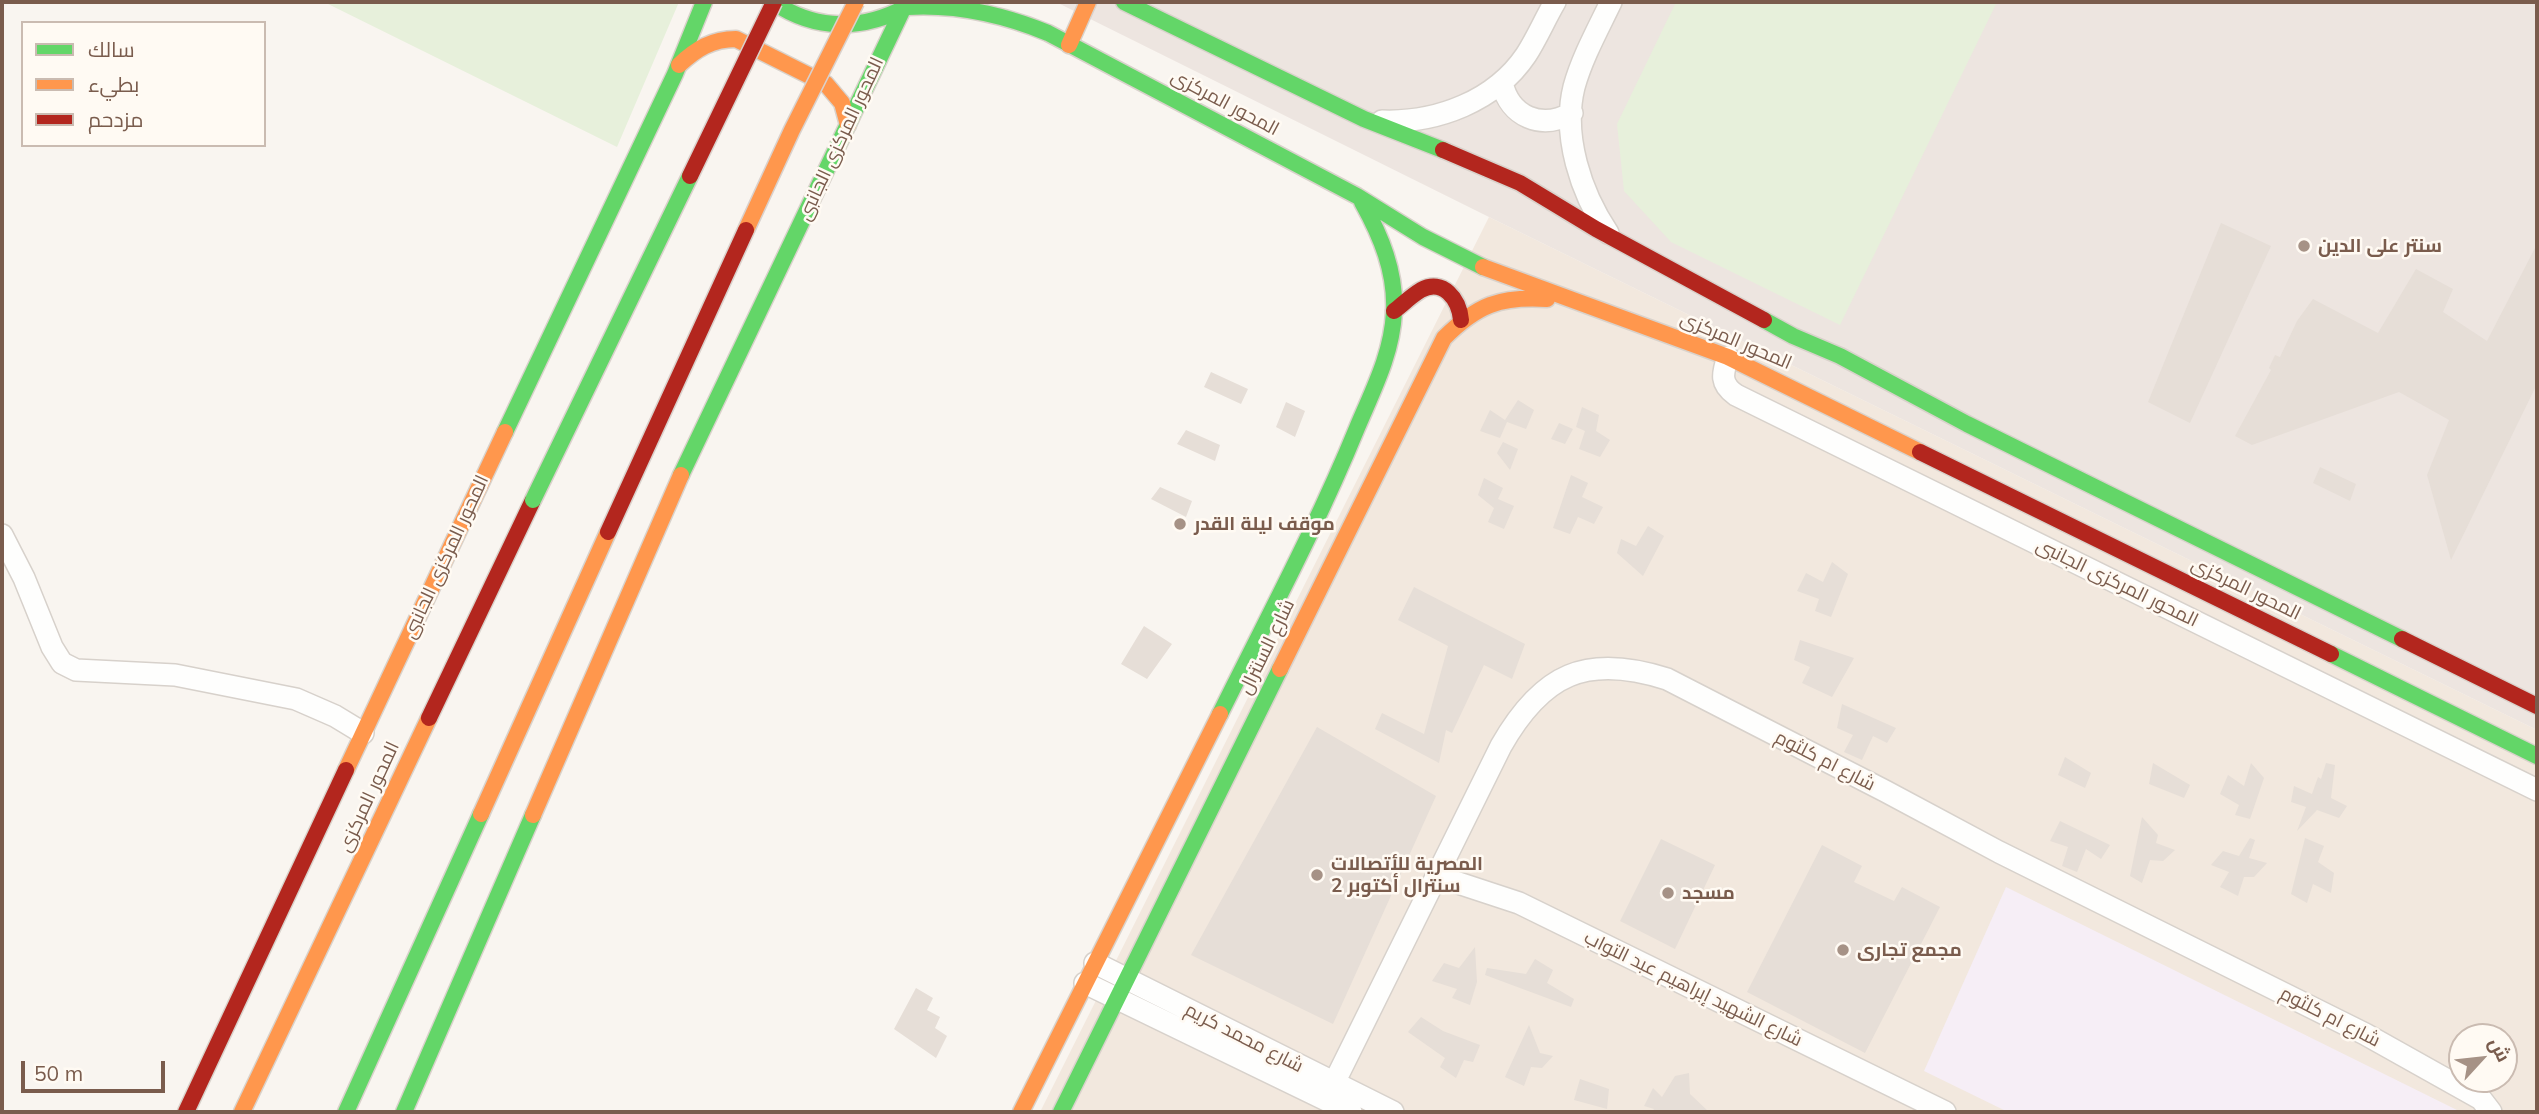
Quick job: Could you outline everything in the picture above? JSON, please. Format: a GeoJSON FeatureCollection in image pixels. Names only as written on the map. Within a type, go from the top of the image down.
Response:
{"type":"FeatureCollection","features":[{"type":"Feature","properties":{"kind":"main road","name":"المحور المركزى الجانبى"},"geometry":{"type":"LineString","coordinates":[[186,1112],[679,65],[704,2]]}},
{"type":"Feature","properties":{"kind":"main road","name":"المحور المركزى"},"geometry":{"type":"LineString","coordinates":[[242,1112],[774,2],[799,17],[841,26],[872,22],[908,7],[931,5],[980,10],[1026,23],[1357,196],[1423,237],[1462,257],[1542,290],[1728,357],[2537,756]]}},
{"type":"Feature","properties":{"kind":"main road"},"geometry":{"type":"LineString","coordinates":[[346,1112],[792,130],[856,2]]}},
{"type":"Feature","properties":{"kind":"main road"},"geometry":{"type":"LineString","coordinates":[[1069,45],[1088,2]]}},
{"type":"Feature","properties":{"kind":"main road","name":"المحور المركزى"},"geometry":{"type":"LineString","coordinates":[[1124,2],[1364,119],[1487,167],[1553,201],[1611,237],[1793,336],[1840,356],[1967,424],[2537,706]]}},
{"type":"Feature","properties":{"kind":"main road","name":"المحور المركزى الجانبى"},"geometry":{"type":"LineString","coordinates":[[404,1112],[683,471],[848,125],[908,7]]}},
{"type":"Feature","properties":{"kind":"main road"},"geometry":{"type":"LineString","coordinates":[[679,65],[698,48],[711,42],[724,38],[736,39],[826,84],[842,103],[848,125]]}},
{"type":"Feature","properties":{"kind":"main road","name":"شارع السنترال"},"geometry":{"type":"LineString","coordinates":[[1021,1112],[1331,492],[1389,351],[1394,311],[1391,271],[1371,214],[1357,196]]}},
{"type":"Feature","properties":{"kind":"main road"},"geometry":{"type":"LineString","coordinates":[[1394,311],[1422,290],[1444,288],[1460,304],[1461,320]]}},
{"type":"Feature","properties":{"kind":"main road","name":"شارع السنترال"},"geometry":{"type":"LineString","coordinates":[[1060,1112],[1444,338],[1461,320],[1497,301],[1518,297],[1583,303]]}},
{"type":"Feature","properties":{"kind":"street"},"geometry":{"type":"LineString","coordinates":[[1364,119],[1407,121],[1438,115],[1468,104],[1502,83],[1527,54],[1555,2]]}},
{"type":"Feature","properties":{"kind":"street"},"geometry":{"type":"LineString","coordinates":[[1611,2],[1574,88],[1572,113],[1574,148],[1583,186],[1611,237]]}},
{"type":"Feature","properties":{"kind":"street"},"geometry":{"type":"LineString","coordinates":[[1502,83],[1509,102],[1524,116],[1533,120],[1553,121],[1572,113]]}},
{"type":"Feature","properties":{"kind":"street","name":"المحور المركزى الجانبى"},"geometry":{"type":"LineString","coordinates":[[1728,357],[1722,374],[1724,383],[1736,395],[2537,790]]}},
{"type":"Feature","properties":{"kind":"street"},"geometry":{"type":"LineString","coordinates":[[2,535],[24,578],[52,647],[62,663],[76,670],[175,675],[296,699],[335,716],[363,733]]}},
{"type":"Feature","properties":{"kind":"street","name":"شارع ام كلثوم"},"geometry":{"type":"LineString","coordinates":[[1334,1083],[1518,716],[1541,691],[1571,674],[1604,667],[1637,670],[1667,680],[1999,852],[2365,1034],[2481,1099],[2491,1112]]}},
{"type":"Feature","properties":{"kind":"street","name":"شارع الشهيد إبراهيم عبد التواب"},"geometry":{"type":"LineString","coordinates":[[1437,876],[1519,903],[1945,1112]]}},
{"type":"Feature","properties":{"kind":"street","name":"شارع محمد كريم"},"geometry":{"type":"LineString","coordinates":[[1095,963],[1393,1112]]}},
{"type":"Feature","properties":{"kind":"street","name":"شارع محمد كريم"},"geometry":{"type":"LineString","coordinates":[[1084,983],[1351,1112]]}},
{"type":"Feature","properties":{"kind":"shaded area"},"geometry":{"type":"Polygon","coordinates":[[[1056,2],[2537,2],[2537,730],[1489,217],[1056,2]]]}},
{"type":"Feature","properties":{"kind":"shaded area"},"geometry":{"type":"Polygon","coordinates":[[[1489,217],[2537,730],[2537,1112],[1040,1112],[1489,217]]]}},
{"type":"Feature","properties":{"kind":"shaded area"},"geometry":{"type":"Polygon","coordinates":[[[2006,887],[2461,1112],[2008,1112],[1924,1071],[2006,887]]]}},
{"type":"Feature","properties":{"kind":"green space"},"geometry":{"type":"Polygon","coordinates":[[[324,2],[679,2],[617,147],[324,2]]]}},
{"type":"Feature","properties":{"kind":"green space"},"geometry":{"type":"Polygon","coordinates":[[[1676,2],[1997,2],[1840,325],[1671,242],[1624,191],[1617,124],[1676,2]]]}},
{"type":"Feature","properties":{"kind":"building"},"geometry":{"type":"Polygon","coordinates":[[[2221,223],[2271,246],[2190,423],[2148,402],[2221,223]]]}},
{"type":"Feature","properties":{"kind":"building"},"geometry":{"type":"Polygon","coordinates":[[[2537,244],[2537,384],[2451,560],[2427,475],[2449,420],[2399,392],[2252,445],[2235,436],[2271,370],[2269,368],[2275,355],[2280,357],[2297,321],[2313,299],[2378,333],[2416,269],[2453,289],[2443,312],[2487,341],[2537,244]]]}},
{"type":"Feature","properties":{"kind":"building"},"geometry":{"type":"Polygon","coordinates":[[[1211,372],[1248,389],[1241,404],[1204,387],[1211,372]]]}},
{"type":"Feature","properties":{"kind":"building"},"geometry":{"type":"Polygon","coordinates":[[[1518,400],[1534,410],[1526,429],[1507,422],[1500,438],[1480,431],[1490,410],[1505,420],[1518,400]]]}},
{"type":"Feature","properties":{"kind":"building"},"geometry":{"type":"Polygon","coordinates":[[[1286,402],[1305,411],[1295,437],[1276,427],[1286,402]]]}},
{"type":"Feature","properties":{"kind":"building"},"geometry":{"type":"Polygon","coordinates":[[[1582,407],[1599,415],[1596,431],[1610,440],[1600,457],[1579,449],[1585,431],[1576,427],[1582,407]]]}},
{"type":"Feature","properties":{"kind":"building"},"geometry":{"type":"Polygon","coordinates":[[[1559,423],[1573,429],[1565,444],[1551,439],[1559,423]]]}},
{"type":"Feature","properties":{"kind":"building"},"geometry":{"type":"Polygon","coordinates":[[[1186,430],[1220,445],[1215,461],[1177,444],[1186,430]]]}},
{"type":"Feature","properties":{"kind":"building"},"geometry":{"type":"Polygon","coordinates":[[[1503,442],[1518,449],[1510,470],[1497,453],[1503,442]]]}},
{"type":"Feature","properties":{"kind":"building"},"geometry":{"type":"Polygon","coordinates":[[[2320,467],[2356,484],[2350,501],[2313,483],[2320,467]]]}},
{"type":"Feature","properties":{"kind":"building"},"geometry":{"type":"Polygon","coordinates":[[[1571,475],[1588,483],[1582,497],[1603,507],[1594,524],[1578,517],[1570,534],[1553,528],[1571,475]]]}},
{"type":"Feature","properties":{"kind":"building"},"geometry":{"type":"Polygon","coordinates":[[[1484,478],[1503,488],[1498,499],[1514,506],[1504,529],[1488,522],[1494,508],[1478,495],[1484,478]]]}},
{"type":"Feature","properties":{"kind":"building"},"geometry":{"type":"Polygon","coordinates":[[[1160,487],[1192,501],[1186,517],[1151,499],[1160,487]]]}},
{"type":"Feature","properties":{"kind":"building"},"geometry":{"type":"Polygon","coordinates":[[[1648,526],[1664,536],[1643,576],[1617,553],[1621,539],[1636,546],[1648,526]]]}},
{"type":"Feature","properties":{"kind":"building"},"geometry":{"type":"Polygon","coordinates":[[[1832,562],[1848,574],[1831,617],[1815,611],[1819,599],[1797,591],[1806,573],[1823,582],[1832,562]]]}},
{"type":"Feature","properties":{"kind":"building"},"geometry":{"type":"Polygon","coordinates":[[[1414,587],[1525,644],[1512,679],[1484,665],[1452,733],[1446,730],[1439,763],[1375,729],[1382,713],[1424,734],[1448,646],[1398,620],[1414,587]]]}},
{"type":"Feature","properties":{"kind":"building"},"geometry":{"type":"Polygon","coordinates":[[[1144,626],[1172,644],[1147,679],[1121,664],[1144,626]]]}},
{"type":"Feature","properties":{"kind":"building"},"geometry":{"type":"Polygon","coordinates":[[[1800,640],[1854,658],[1832,697],[1802,683],[1810,667],[1794,660],[1800,640]]]}},
{"type":"Feature","properties":{"kind":"building"},"geometry":{"type":"Polygon","coordinates":[[[1842,704],[1896,728],[1887,743],[1873,736],[1862,760],[1844,752],[1853,735],[1837,728],[1842,704]]]}},
{"type":"Feature","properties":{"kind":"building","name":"المصرية للأتصالات سنترال أكتوبر 2"},"geometry":{"type":"Polygon","coordinates":[[[1317,727],[1436,796],[1333,1024],[1191,955],[1317,727]]]}},
{"type":"Feature","properties":{"kind":"building"},"geometry":{"type":"Polygon","coordinates":[[[2065,757],[2091,773],[2085,788],[2058,775],[2065,757]]]}},
{"type":"Feature","properties":{"kind":"building"},"geometry":{"type":"Polygon","coordinates":[[[2153,763],[2190,785],[2184,798],[2149,784],[2153,763]]]}},
{"type":"Feature","properties":{"kind":"building"},"geometry":{"type":"Polygon","coordinates":[[[2251,763],[2264,778],[2250,819],[2235,815],[2239,805],[2220,794],[2228,775],[2244,786],[2251,763]]]}},
{"type":"Feature","properties":{"kind":"building"},"geometry":{"type":"Polygon","coordinates":[[[2326,763],[2335,765],[2331,798],[2347,806],[2339,818],[2317,810],[2297,831],[2306,807],[2291,802],[2294,786],[2312,794],[2326,763]]]}},
{"type":"Feature","properties":{"kind":"building"},"geometry":{"type":"Polygon","coordinates":[[[2142,817],[2158,835],[2156,843],[2175,850],[2163,861],[2150,860],[2142,883],[2130,876],[2142,817]]]}},
{"type":"Feature","properties":{"kind":"building"},"geometry":{"type":"Polygon","coordinates":[[[2060,821],[2110,845],[2101,859],[2086,849],[2077,872],[2062,866],[2068,847],[2050,841],[2060,821]]]}},
{"type":"Feature","properties":{"kind":"building"},"geometry":{"type":"Polygon","coordinates":[[[2250,838],[2255,840],[2249,858],[2267,863],[2254,877],[2244,877],[2238,896],[2220,887],[2229,872],[2211,865],[2223,851],[2239,856],[2250,838]]]}},
{"type":"Feature","properties":{"kind":"building"},"geometry":{"type":"Polygon","coordinates":[[[2305,838],[2324,846],[2318,862],[2334,873],[2331,893],[2313,884],[2307,903],[2291,894],[2305,838]]]}},
{"type":"Feature","properties":{"kind":"building","name":"مسجد"},"geometry":{"type":"Polygon","coordinates":[[[1661,839],[1715,865],[1675,949],[1620,921],[1661,839]]]}},
{"type":"Feature","properties":{"kind":"building","name":"مجمع تجارى"},"geometry":{"type":"Polygon","coordinates":[[[1822,845],[1862,866],[1854,882],[1894,901],[1902,887],[1940,907],[1865,1053],[1747,992],[1822,845]]]}},
{"type":"Feature","properties":{"kind":"building"},"geometry":{"type":"Polygon","coordinates":[[[1475,947],[1477,982],[1470,1005],[1452,998],[1457,989],[1432,981],[1444,963],[1459,968],[1475,947]]]}},
{"type":"Feature","properties":{"kind":"building"},"geometry":{"type":"Polygon","coordinates":[[[1535,959],[1553,970],[1547,983],[1574,999],[1571,1007],[1485,975],[1487,968],[1526,974],[1535,959]]]}},
{"type":"Feature","properties":{"kind":"building"},"geometry":{"type":"Polygon","coordinates":[[[916,988],[933,998],[927,1010],[940,1017],[935,1028],[947,1036],[936,1058],[894,1029],[916,988]]]}},
{"type":"Feature","properties":{"kind":"building"},"geometry":{"type":"Polygon","coordinates":[[[1421,1017],[1443,1031],[1480,1045],[1473,1062],[1464,1060],[1456,1078],[1440,1067],[1445,1058],[1408,1032],[1421,1017]]]}},
{"type":"Feature","properties":{"kind":"building"},"geometry":{"type":"Polygon","coordinates":[[[1529,1025],[1540,1053],[1553,1056],[1542,1068],[1531,1067],[1524,1086],[1505,1077],[1529,1025]]]}},
{"type":"Feature","properties":{"kind":"building"},"geometry":{"type":"Polygon","coordinates":[[[1689,1073],[1690,1094],[1709,1112],[1652,1112],[1654,1109],[1644,1106],[1653,1088],[1662,1097],[1675,1076],[1689,1073]]]}},
{"type":"Feature","properties":{"kind":"building"},"geometry":{"type":"Polygon","coordinates":[[[1580,1079],[1609,1089],[1607,1109],[1574,1100],[1580,1079]]]}},
{"type":"Feature","properties":{"kind":"traffic: fast"},"geometry":{"type":"LineString","coordinates":[[505,432],[675,74],[704,2]]}},
{"type":"Feature","properties":{"kind":"traffic: fast"},"geometry":{"type":"LineString","coordinates":[[773,2],[806,18],[840,24],[874,20],[908,6]]}},
{"type":"Feature","properties":{"kind":"traffic: fast"},"geometry":{"type":"LineString","coordinates":[[1124,2],[1364,119],[1443,150]]}},
{"type":"Feature","properties":{"kind":"traffic: fast"},"geometry":{"type":"LineString","coordinates":[[907,7],[944,7],[979,12],[1014,20],[1048,33],[1357,196],[1423,237],[1483,267]]}},
{"type":"Feature","properties":{"kind":"traffic: fast"},"geometry":{"type":"LineString","coordinates":[[681,475],[902,11]]}},
{"type":"Feature","properties":{"kind":"traffic: fast"},"geometry":{"type":"LineString","coordinates":[[533,500],[690,176]]}},
{"type":"Feature","properties":{"kind":"traffic: fast"},"geometry":{"type":"LineString","coordinates":[[1220,714],[1325,501],[1386,357],[1394,312],[1393,283],[1381,241],[1362,202]]}},
{"type":"Feature","properties":{"kind":"traffic: fast"},"geometry":{"type":"LineString","coordinates":[[1764,320],[1840,356],[1967,424],[2402,639]]}},
{"type":"Feature","properties":{"kind":"traffic: fast"},"geometry":{"type":"LineString","coordinates":[[2331,654],[2537,756]]}},
{"type":"Feature","properties":{"kind":"traffic: fast"},"geometry":{"type":"LineString","coordinates":[[1061,1112],[1280,669]]}},
{"type":"Feature","properties":{"kind":"traffic: fast"},"geometry":{"type":"LineString","coordinates":[[346,1112],[481,814]]}},
{"type":"Feature","properties":{"kind":"traffic: fast"},"geometry":{"type":"LineString","coordinates":[[404,1112],[533,815]]}},
{"type":"Feature","properties":{"kind":"traffic: slow"},"geometry":{"type":"LineString","coordinates":[[746,230],[856,2]]}},
{"type":"Feature","properties":{"kind":"traffic: slow"},"geometry":{"type":"LineString","coordinates":[[1069,45],[1088,2]]}},
{"type":"Feature","properties":{"kind":"traffic: slow"},"geometry":{"type":"LineString","coordinates":[[679,65],[705,46],[736,39],[826,84],[842,103],[848,125]]}},
{"type":"Feature","properties":{"kind":"traffic: slow"},"geometry":{"type":"LineString","coordinates":[[1483,267],[1728,357],[1920,452]]}},
{"type":"Feature","properties":{"kind":"traffic: slow"},"geometry":{"type":"LineString","coordinates":[[1280,669],[1444,338],[1467,318],[1490,305],[1516,299],[1547,299]]}},
{"type":"Feature","properties":{"kind":"traffic: slow"},"geometry":{"type":"LineString","coordinates":[[346,770],[505,432]]}},
{"type":"Feature","properties":{"kind":"traffic: slow"},"geometry":{"type":"LineString","coordinates":[[533,815],[681,475]]}},
{"type":"Feature","properties":{"kind":"traffic: slow"},"geometry":{"type":"LineString","coordinates":[[481,814],[608,532]]}},
{"type":"Feature","properties":{"kind":"traffic: slow"},"geometry":{"type":"LineString","coordinates":[[1021,1112],[1220,714]]}},
{"type":"Feature","properties":{"kind":"traffic: slow"},"geometry":{"type":"LineString","coordinates":[[242,1112],[429,718]]}},
{"type":"Feature","properties":{"kind":"traffic: jam"},"geometry":{"type":"LineString","coordinates":[[690,176],[774,2]]}},
{"type":"Feature","properties":{"kind":"traffic: jam"},"geometry":{"type":"LineString","coordinates":[[1443,150],[1520,183],[1596,229],[1764,320]]}},
{"type":"Feature","properties":{"kind":"traffic: jam"},"geometry":{"type":"LineString","coordinates":[[608,532],[746,230]]}},
{"type":"Feature","properties":{"kind":"traffic: jam"},"geometry":{"type":"LineString","coordinates":[[1394,311],[1421,290],[1436,287],[1443,289],[1453,298],[1461,320]]}},
{"type":"Feature","properties":{"kind":"traffic: jam"},"geometry":{"type":"LineString","coordinates":[[1920,452],[2331,654]]}},
{"type":"Feature","properties":{"kind":"traffic: jam"},"geometry":{"type":"LineString","coordinates":[[429,718],[533,500]]}},
{"type":"Feature","properties":{"kind":"traffic: jam"},"geometry":{"type":"LineString","coordinates":[[2402,639],[2537,706]]}},
{"type":"Feature","properties":{"kind":"traffic: jam"},"geometry":{"type":"LineString","coordinates":[[186,1112],[346,770]]}},
{"type":"Feature","properties":{"kind":"place","name":"سنتر على الدين"},"geometry":{"type":"Point","coordinates":[2304,246]}},
{"type":"Feature","properties":{"kind":"place","name":"موقف ليلة القدر"},"geometry":{"type":"Point","coordinates":[1180,524]}},
{"type":"Feature","properties":{"kind":"place","name":"المصرية للأتصالات سنترال أكتوبر 2"},"geometry":{"type":"Point","coordinates":[1317,875]}},
{"type":"Feature","properties":{"kind":"place","name":"مسجد"},"geometry":{"type":"Point","coordinates":[1668,893]}},
{"type":"Feature","properties":{"kind":"place","name":"مجمع تجارى"},"geometry":{"type":"Point","coordinates":[1843,950]}}]}
